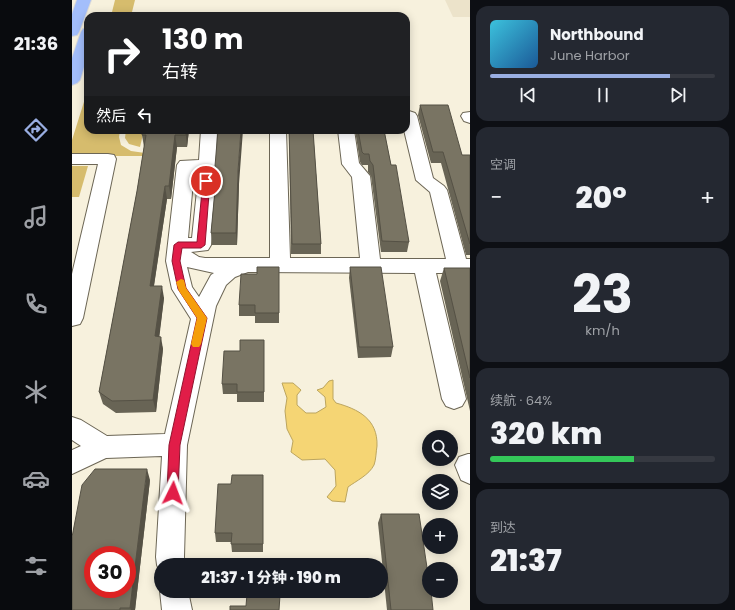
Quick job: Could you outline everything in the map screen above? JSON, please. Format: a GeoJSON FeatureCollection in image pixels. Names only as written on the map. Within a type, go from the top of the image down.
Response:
{"type":"FeatureCollection","features":[{"type":"Feature","properties":{"kind":"main road"},"geometry":{"type":"LineString","coordinates":[[72,32],[84,0]]}},
{"type":"Feature","properties":{"kind":"main road"},"geometry":{"type":"LineString","coordinates":[[72,80],[84,44]]}},
{"type":"Feature","properties":{"kind":"street"},"geometry":{"type":"LineString","coordinates":[[178,245],[184,258],[210,266],[464,265],[438,190],[425,180],[410,120]]}},
{"type":"Feature","properties":{"kind":"street"},"geometry":{"type":"LineString","coordinates":[[202,318],[182,289],[176,261],[186,165],[207,165],[209,134]]}},
{"type":"Feature","properties":{"kind":"street"},"geometry":{"type":"LineString","coordinates":[[278,134],[280,265]]}},
{"type":"Feature","properties":{"kind":"street"},"geometry":{"type":"LineString","coordinates":[[347,134],[351,164],[361,176],[371,265]]}},
{"type":"Feature","properties":{"kind":"street"},"geometry":{"type":"LineString","coordinates":[[72,159],[108,159],[72,318]]}},
{"type":"Feature","properties":{"kind":"street"},"geometry":{"type":"LineString","coordinates":[[178,245],[201,245],[206,181]]}},
{"type":"Feature","properties":{"kind":"street"},"geometry":{"type":"LineString","coordinates":[[170,558],[175,445],[204,306],[218,280],[228,272],[246,265]]}},
{"type":"Feature","properties":{"kind":"street"},"geometry":{"type":"LineString","coordinates":[[424,266],[454,399]]}},
{"type":"Feature","properties":{"kind":"street"},"geometry":{"type":"LineString","coordinates":[[72,427],[103,447]]}},
{"type":"Feature","properties":{"kind":"street"},"geometry":{"type":"LineString","coordinates":[[72,464],[103,447],[175,445]]}},
{"type":"Feature","properties":{"kind":"street"},"geometry":{"type":"LineString","coordinates":[[175,598],[177,610]]}},
{"type":"Feature","properties":{"kind":"shaded area"},"geometry":{"type":"Polygon","coordinates":[[[115,0],[135,0],[132,12],[112,12],[115,0]]]}},
{"type":"Feature","properties":{"kind":"shaded area"},"geometry":{"type":"Polygon","coordinates":[[[445,0],[470,0],[470,17],[453,17],[445,0]]]}},
{"type":"Feature","properties":{"kind":"shaded area"},"geometry":{"type":"Polygon","coordinates":[[[84,102],[84,134],[119,134],[121,145],[131,151],[145,153],[144,156],[72,156],[72,140],[84,102]]]}},
{"type":"Feature","properties":{"kind":"shaded area"},"geometry":{"type":"Polygon","coordinates":[[[126,134],[143,134],[140,147],[129,144],[125,138],[126,134]]]}},
{"type":"Feature","properties":{"kind":"shaded area"},"geometry":{"type":"Polygon","coordinates":[[[72,166],[88,166],[79,197],[72,197],[72,166]]]}},
{"type":"Feature","properties":{"kind":"shaded area"},"geometry":{"type":"Polygon","coordinates":[[[333,380],[333,399],[336,403],[359,412],[370,422],[374,429],[377,446],[376,458],[372,469],[348,487],[345,502],[332,501],[327,497],[336,486],[335,470],[325,459],[302,460],[291,452],[293,441],[287,429],[285,411],[287,398],[282,383],[293,383],[301,390],[297,395],[297,405],[306,413],[316,413],[326,407],[325,397],[317,390],[323,388],[329,381],[333,380]]]}},
{"type":"Feature","properties":{"kind":"building"},"geometry":{"type":"Polygon","coordinates":[[[420,105],[448,105],[462,155],[470,155],[470,244],[443,152],[433,152],[420,105]]]}},
{"type":"Feature","properties":{"kind":"building"},"geometry":{"type":"Polygon","coordinates":[[[186,134],[175,135],[169,186],[165,186],[150,286],[162,286],[155,336],[161,337],[153,400],[112,401],[99,392],[137,191],[146,135],[142,135],[186,134]]]}},
{"type":"Feature","properties":{"kind":"building"},"geometry":{"type":"Polygon","coordinates":[[[218,134],[241,134],[236,233],[211,233],[217,169],[215,166],[218,134]]]}},
{"type":"Feature","properties":{"kind":"building"},"geometry":{"type":"Polygon","coordinates":[[[289,134],[313,134],[321,244],[292,244],[289,134]]]}},
{"type":"Feature","properties":{"kind":"building"},"geometry":{"type":"Polygon","coordinates":[[[359,134],[385,134],[391,165],[396,165],[409,242],[382,241],[373,165],[370,161],[369,154],[364,154],[362,152],[359,134]]]}},
{"type":"Feature","properties":{"kind":"building"},"geometry":{"type":"Polygon","coordinates":[[[257,267],[279,267],[279,313],[255,313],[255,305],[239,305],[241,274],[257,274],[257,267]]]}},
{"type":"Feature","properties":{"kind":"building"},"geometry":{"type":"Polygon","coordinates":[[[350,267],[381,267],[393,347],[359,347],[350,267]]]}},
{"type":"Feature","properties":{"kind":"building"},"geometry":{"type":"Polygon","coordinates":[[[444,268],[470,268],[470,378],[444,268]]]}},
{"type":"Feature","properties":{"kind":"building"},"geometry":{"type":"Polygon","coordinates":[[[240,340],[264,340],[264,392],[237,392],[237,384],[222,384],[224,351],[240,351],[240,340]]]}},
{"type":"Feature","properties":{"kind":"building"},"geometry":{"type":"Polygon","coordinates":[[[95,469],[147,469],[136,559],[136,546],[84,546],[84,598],[131,598],[130,608],[120,608],[120,610],[72,610],[72,537],[82,485],[95,469]]]}},
{"type":"Feature","properties":{"kind":"building"},"geometry":{"type":"Polygon","coordinates":[[[232,475],[263,475],[263,544],[231,544],[232,533],[215,533],[218,484],[231,484],[232,475]]]}},
{"type":"Feature","properties":{"kind":"building"},"geometry":{"type":"Polygon","coordinates":[[[381,514],[419,514],[422,534],[422,554],[425,554],[426,562],[422,562],[422,598],[432,598],[433,610],[391,610],[388,581],[388,558],[386,558],[381,514]]]}},
{"type":"Feature","properties":{"kind":"building"},"geometry":{"type":"Polygon","coordinates":[[[247,598],[280,598],[279,610],[230,610],[230,606],[246,606],[247,598]]]}},
{"type":"Feature","properties":{"kind":"slow traffic"},"geometry":{"type":"LineString","coordinates":[[181,282],[182,289],[202,318],[196,344]]}},
{"type":"Feature","properties":{"kind":"route"},"geometry":{"type":"LineString","coordinates":[[173,493],[175,445],[202,318],[182,289],[176,261],[178,245],[201,245],[206,181]]}}]}
